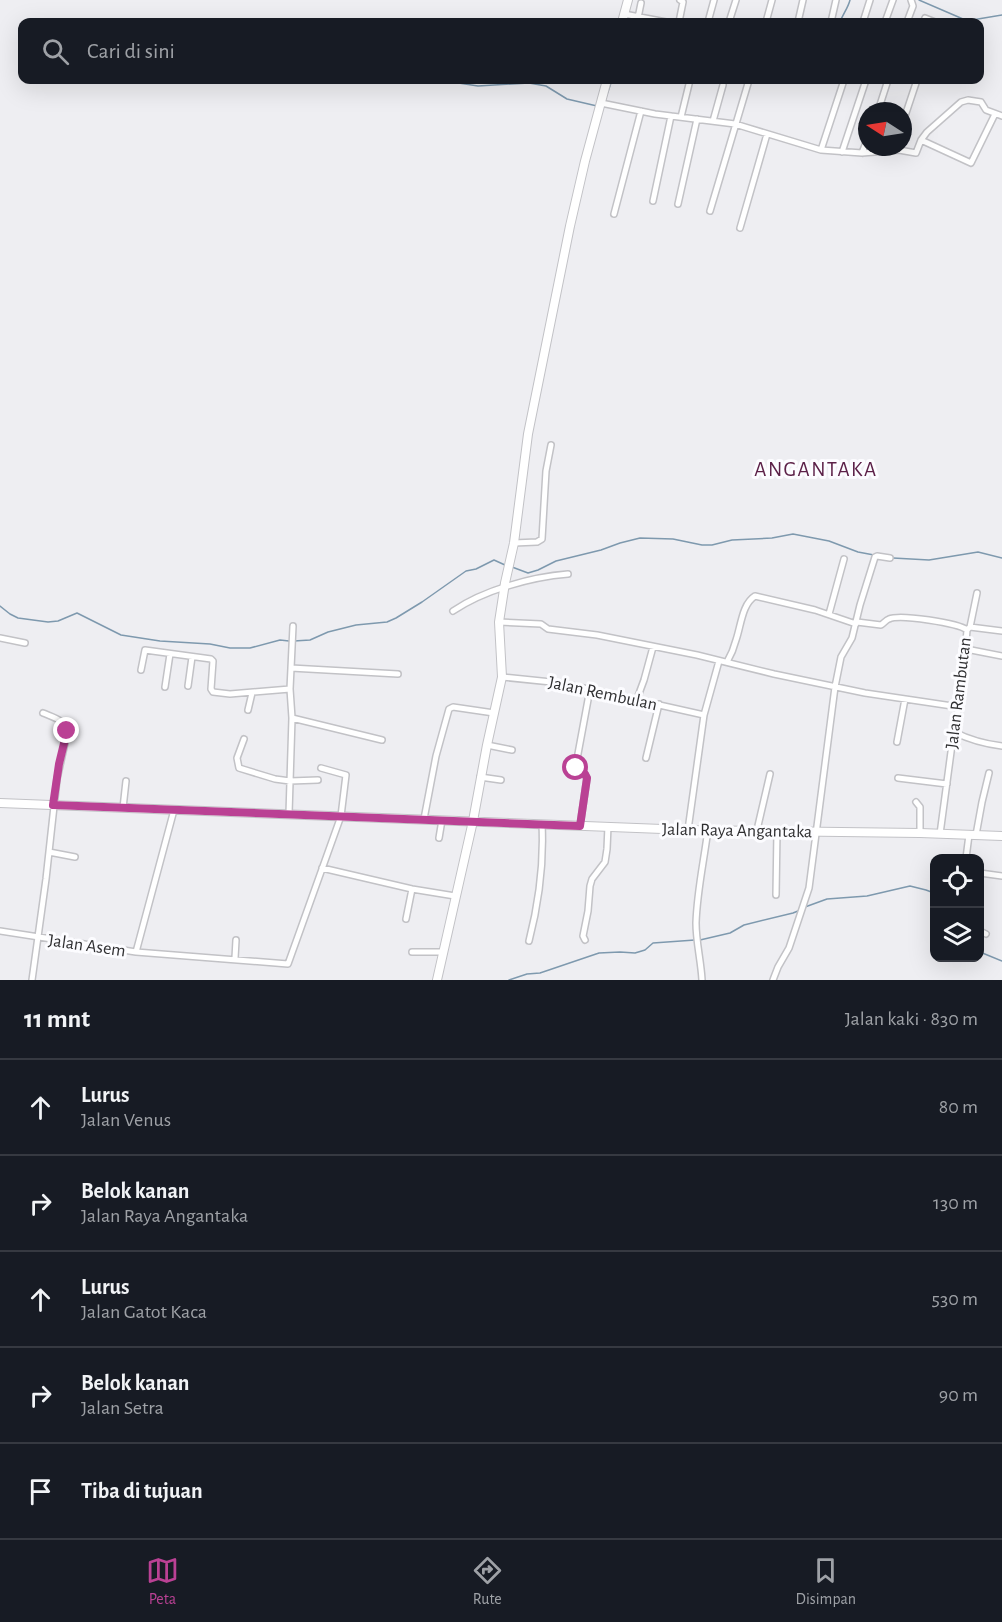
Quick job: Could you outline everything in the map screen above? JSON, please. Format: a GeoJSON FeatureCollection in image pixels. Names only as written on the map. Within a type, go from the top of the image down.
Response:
{"type":"FeatureCollection","features":[{"type":"Feature","properties":{"kind":"main road"},"geometry":{"type":"LineString","coordinates":[[623,18],[628,0]]}},
{"type":"Feature","properties":{"kind":"main road"},"geometry":{"type":"LineString","coordinates":[[438,976],[502,677],[499,622],[511,557],[528,434],[570,226],[606,84]]}},
{"type":"Feature","properties":{"kind":"main road","name":"Jalan Raya Angantaka"},"geometry":{"type":"LineString","coordinates":[[0,803],[688,830],[1002,836]]}},
{"type":"Feature","properties":{"kind":"street"},"geometry":{"type":"LineString","coordinates":[[680,0],[683,5],[680,18]]}},
{"type":"Feature","properties":{"kind":"street"},"geometry":{"type":"LineString","coordinates":[[709,18],[714,0]]}},
{"type":"Feature","properties":{"kind":"street"},"geometry":{"type":"LineString","coordinates":[[730,18],[736,0]]}},
{"type":"Feature","properties":{"kind":"street"},"geometry":{"type":"LineString","coordinates":[[767,18],[772,0]]}},
{"type":"Feature","properties":{"kind":"street"},"geometry":{"type":"LineString","coordinates":[[799,18],[804,0]]}},
{"type":"Feature","properties":{"kind":"street"},"geometry":{"type":"LineString","coordinates":[[832,18],[837,0]]}},
{"type":"Feature","properties":{"kind":"street"},"geometry":{"type":"LineString","coordinates":[[864,18],[870,0]]}},
{"type":"Feature","properties":{"kind":"street"},"geometry":{"type":"LineString","coordinates":[[886,18],[893,0]]}},
{"type":"Feature","properties":{"kind":"street"},"geometry":{"type":"LineString","coordinates":[[908,18],[913,6],[911,0]]}},
{"type":"Feature","properties":{"kind":"street"},"geometry":{"type":"LineString","coordinates":[[623,18],[638,18],[641,3]]}},
{"type":"Feature","properties":{"kind":"street"},"geometry":{"type":"LineString","coordinates":[[681,117],[689,84]]}},
{"type":"Feature","properties":{"kind":"street"},"geometry":{"type":"LineString","coordinates":[[710,211],[748,84]]}},
{"type":"Feature","properties":{"kind":"street"},"geometry":{"type":"LineString","coordinates":[[821,150],[843,84]]}},
{"type":"Feature","properties":{"kind":"street"},"geometry":{"type":"LineString","coordinates":[[842,152],[865,84]]}},
{"type":"Feature","properties":{"kind":"street"},"geometry":{"type":"LineString","coordinates":[[881,102],[887,84]]}},
{"type":"Feature","properties":{"kind":"street"},"geometry":{"type":"LineString","coordinates":[[910,102],[916,84]]}},
{"type":"Feature","properties":{"kind":"street"},"geometry":{"type":"LineString","coordinates":[[713,121],[723,85]]}},
{"type":"Feature","properties":{"kind":"street"},"geometry":{"type":"LineString","coordinates":[[912,152],[916,153],[921,140],[927,132],[964,101],[981,102],[986,110],[999,115],[971,163],[921,140]]}},
{"type":"Feature","properties":{"kind":"street"},"geometry":{"type":"LineString","coordinates":[[601,103],[672,116],[735,124],[821,150],[858,153]]}},
{"type":"Feature","properties":{"kind":"street"},"geometry":{"type":"LineString","coordinates":[[614,214],[641,111]]}},
{"type":"Feature","properties":{"kind":"street"},"geometry":{"type":"LineString","coordinates":[[653,201],[672,116]]}},
{"type":"Feature","properties":{"kind":"street"},"geometry":{"type":"LineString","coordinates":[[678,204],[698,119]]}},
{"type":"Feature","properties":{"kind":"street"},"geometry":{"type":"LineString","coordinates":[[740,228],[767,134]]}},
{"type":"Feature","properties":{"kind":"street"},"geometry":{"type":"LineString","coordinates":[[513,543],[537,542],[542,539],[546,471],[551,445]]}},
{"type":"Feature","properties":{"kind":"street"},"geometry":{"type":"LineString","coordinates":[[773,980],[789,948],[806,901],[812,873],[835,687],[841,657],[850,642],[876,556],[890,558]]}},
{"type":"Feature","properties":{"kind":"street"},"geometry":{"type":"LineString","coordinates":[[829,614],[844,559]]}},
{"type":"Feature","properties":{"kind":"street"},"geometry":{"type":"LineString","coordinates":[[453,611],[465,603],[504,588],[542,576],[568,574]]}},
{"type":"Feature","properties":{"kind":"street"},"geometry":{"type":"LineString","coordinates":[[977,593],[969,628],[1002,631]]}},
{"type":"Feature","properties":{"kind":"street"},"geometry":{"type":"LineString","coordinates":[[727,662],[747,606],[754,596],[779,600],[856,623]]}},
{"type":"Feature","properties":{"kind":"street","name":"Jalan Rambutan"},"geometry":{"type":"LineString","coordinates":[[856,623],[881,624],[890,618],[918,619],[969,628],[940,834]]}},
{"type":"Feature","properties":{"kind":"street"},"geometry":{"type":"LineString","coordinates":[[499,622],[541,624],[546,629],[597,635],[835,687],[959,707]]}},
{"type":"Feature","properties":{"kind":"street"},"geometry":{"type":"LineString","coordinates":[[289,813],[293,626]]}},
{"type":"Feature","properties":{"kind":"street"},"geometry":{"type":"LineString","coordinates":[[0,638],[25,643]]}},
{"type":"Feature","properties":{"kind":"street"},"geometry":{"type":"LineString","coordinates":[[637,699],[653,647]]}},
{"type":"Feature","properties":{"kind":"street"},"geometry":{"type":"LineString","coordinates":[[966,649],[1002,656]]}},
{"type":"Feature","properties":{"kind":"street"},"geometry":{"type":"LineString","coordinates":[[141,670],[145,650],[212,660],[211,690],[213,692],[230,694],[290,689]]}},
{"type":"Feature","properties":{"kind":"street"},"geometry":{"type":"LineString","coordinates":[[165,687],[170,654]]}},
{"type":"Feature","properties":{"kind":"street"},"geometry":{"type":"LineString","coordinates":[[188,686],[192,657]]}},
{"type":"Feature","properties":{"kind":"street"},"geometry":{"type":"LineString","coordinates":[[688,830],[704,715],[719,661]]}},
{"type":"Feature","properties":{"kind":"street"},"geometry":{"type":"LineString","coordinates":[[291,668],[398,674]]}},
{"type":"Feature","properties":{"kind":"street","name":"Jalan Rembulan"},"geometry":{"type":"LineString","coordinates":[[502,677],[561,683],[704,715]]}},
{"type":"Feature","properties":{"kind":"street"},"geometry":{"type":"LineString","coordinates":[[580,826],[587,778],[585,774],[575,770],[590,689]]}},
{"type":"Feature","properties":{"kind":"street"},"geometry":{"type":"LineString","coordinates":[[248,710],[252,693]]}},
{"type":"Feature","properties":{"kind":"street"},"geometry":{"type":"LineString","coordinates":[[897,742],[905,699]]}},
{"type":"Feature","properties":{"kind":"street"},"geometry":{"type":"LineString","coordinates":[[646,758],[659,704]]}},
{"type":"Feature","properties":{"kind":"street"},"geometry":{"type":"LineString","coordinates":[[424,819],[436,756],[449,709],[453,707],[494,713]]}},
{"type":"Feature","properties":{"kind":"street"},"geometry":{"type":"LineString","coordinates":[[32,980],[53,805],[67,731],[60,720],[42,713]]}},
{"type":"Feature","properties":{"kind":"street"},"geometry":{"type":"LineString","coordinates":[[292,718],[382,740]]}},
{"type":"Feature","properties":{"kind":"street"},"geometry":{"type":"LineString","coordinates":[[954,732],[984,744],[1002,746]]}},
{"type":"Feature","properties":{"kind":"street"},"geometry":{"type":"LineString","coordinates":[[244,739],[237,758],[238,768],[290,781],[318,780]]}},
{"type":"Feature","properties":{"kind":"street"},"geometry":{"type":"LineString","coordinates":[[487,745],[512,750]]}},
{"type":"Feature","properties":{"kind":"street"},"geometry":{"type":"LineString","coordinates":[[321,768],[346,775],[341,816],[322,868],[412,889],[455,896]]}},
{"type":"Feature","properties":{"kind":"street"},"geometry":{"type":"LineString","coordinates":[[967,854],[989,773]]}},
{"type":"Feature","properties":{"kind":"street"},"geometry":{"type":"LineString","coordinates":[[757,830],[770,774]]}},
{"type":"Feature","properties":{"kind":"street"},"geometry":{"type":"LineString","coordinates":[[480,777],[501,780]]}},
{"type":"Feature","properties":{"kind":"street"},"geometry":{"type":"LineString","coordinates":[[898,778],[947,784]]}},
{"type":"Feature","properties":{"kind":"street"},"geometry":{"type":"LineString","coordinates":[[123,808],[126,781]]}},
{"type":"Feature","properties":{"kind":"street"},"geometry":{"type":"LineString","coordinates":[[916,802],[920,807],[920,833]]}},
{"type":"Feature","properties":{"kind":"street"},"geometry":{"type":"LineString","coordinates":[[136,952],[174,810]]}},
{"type":"Feature","properties":{"kind":"street"},"geometry":{"type":"LineString","coordinates":[[439,838],[442,820]]}},
{"type":"Feature","properties":{"kind":"street"},"geometry":{"type":"LineString","coordinates":[[529,941],[541,880],[542,824]]}},
{"type":"Feature","properties":{"kind":"street"},"geometry":{"type":"LineString","coordinates":[[585,940],[584,931],[590,886],[594,876],[605,862],[608,826]]}},
{"type":"Feature","properties":{"kind":"street"},"geometry":{"type":"LineString","coordinates":[[702,980],[696,925],[700,878],[708,829]]}},
{"type":"Feature","properties":{"kind":"street"},"geometry":{"type":"LineString","coordinates":[[776,895],[777,831]]}},
{"type":"Feature","properties":{"kind":"street"},"geometry":{"type":"LineString","coordinates":[[49,852],[75,858]]}},
{"type":"Feature","properties":{"kind":"street","name":"Jalan Asem"},"geometry":{"type":"LineString","coordinates":[[0,931],[136,952],[289,963],[322,868]]}},
{"type":"Feature","properties":{"kind":"street"},"geometry":{"type":"LineString","coordinates":[[984,874],[1002,876]]}},
{"type":"Feature","properties":{"kind":"street"},"geometry":{"type":"LineString","coordinates":[[406,919],[412,889]]}},
{"type":"Feature","properties":{"kind":"street"},"geometry":{"type":"LineString","coordinates":[[235,958],[236,940]]}},
{"type":"Feature","properties":{"kind":"street"},"geometry":{"type":"LineString","coordinates":[[412,952],[443,952]]}},
{"type":"Feature","properties":{"kind":"waterway"},"geometry":{"type":"LineString","coordinates":[[842,18],[850,0]]}},
{"type":"Feature","properties":{"kind":"waterway"},"geometry":{"type":"LineString","coordinates":[[919,0],[961,18]]}},
{"type":"Feature","properties":{"kind":"waterway"},"geometry":{"type":"LineString","coordinates":[[984,18],[1002,15]]}},
{"type":"Feature","properties":{"kind":"waterway"},"geometry":{"type":"LineString","coordinates":[[465,84],[478,86],[512,84]]}},
{"type":"Feature","properties":{"kind":"waterway"},"geometry":{"type":"LineString","coordinates":[[535,84],[546,86],[567,99],[597,106]]}},
{"type":"Feature","properties":{"kind":"waterway"},"geometry":{"type":"LineString","coordinates":[[605,100],[611,84]]}},
{"type":"Feature","properties":{"kind":"waterway"},"geometry":{"type":"LineString","coordinates":[[512,567],[528,573],[556,561],[640,538],[673,539],[712,545],[732,540],[772,538],[793,534],[829,541],[858,552],[874,555]]}},
{"type":"Feature","properties":{"kind":"waterway"},"geometry":{"type":"LineString","coordinates":[[893,558],[929,560],[978,552],[1002,558]]}},
{"type":"Feature","properties":{"kind":"waterway"},"geometry":{"type":"LineString","coordinates":[[294,641],[310,640],[328,632],[356,625],[387,622],[422,602],[466,571],[494,560],[505,565]]}},
{"type":"Feature","properties":{"kind":"waterway"},"geometry":{"type":"LineString","coordinates":[[0,606],[18,618],[48,622],[58,621],[77,613],[121,635],[160,641],[210,644],[230,648],[250,648],[280,640],[289,641]]}},
{"type":"Feature","properties":{"kind":"waterway"},"geometry":{"type":"LineString","coordinates":[[805,907],[827,899],[867,896],[910,886],[930,892]]}},
{"type":"Feature","properties":{"kind":"waterway"},"geometry":{"type":"LineString","coordinates":[[700,940],[730,933],[744,925],[798,911]]}},
{"type":"Feature","properties":{"kind":"waterway"},"geometry":{"type":"LineString","coordinates":[[509,980],[527,974],[540,973],[599,953],[635,953],[645,950],[653,943],[695,940]]}},
{"type":"Feature","properties":{"kind":"waterway"},"geometry":{"type":"LineString","coordinates":[[984,954],[1002,961]]}},
{"type":"Feature","properties":{"kind":"district","name":"ANGANTAKA"},"geometry":{"type":"Point","coordinates":[816,469]}},
{"type":"Feature","properties":{"kind":"route"},"geometry":{"type":"LineString","coordinates":[[67,731],[53,805],[580,826],[587,778],[585,774],[576,771],[576,768]]}}]}
